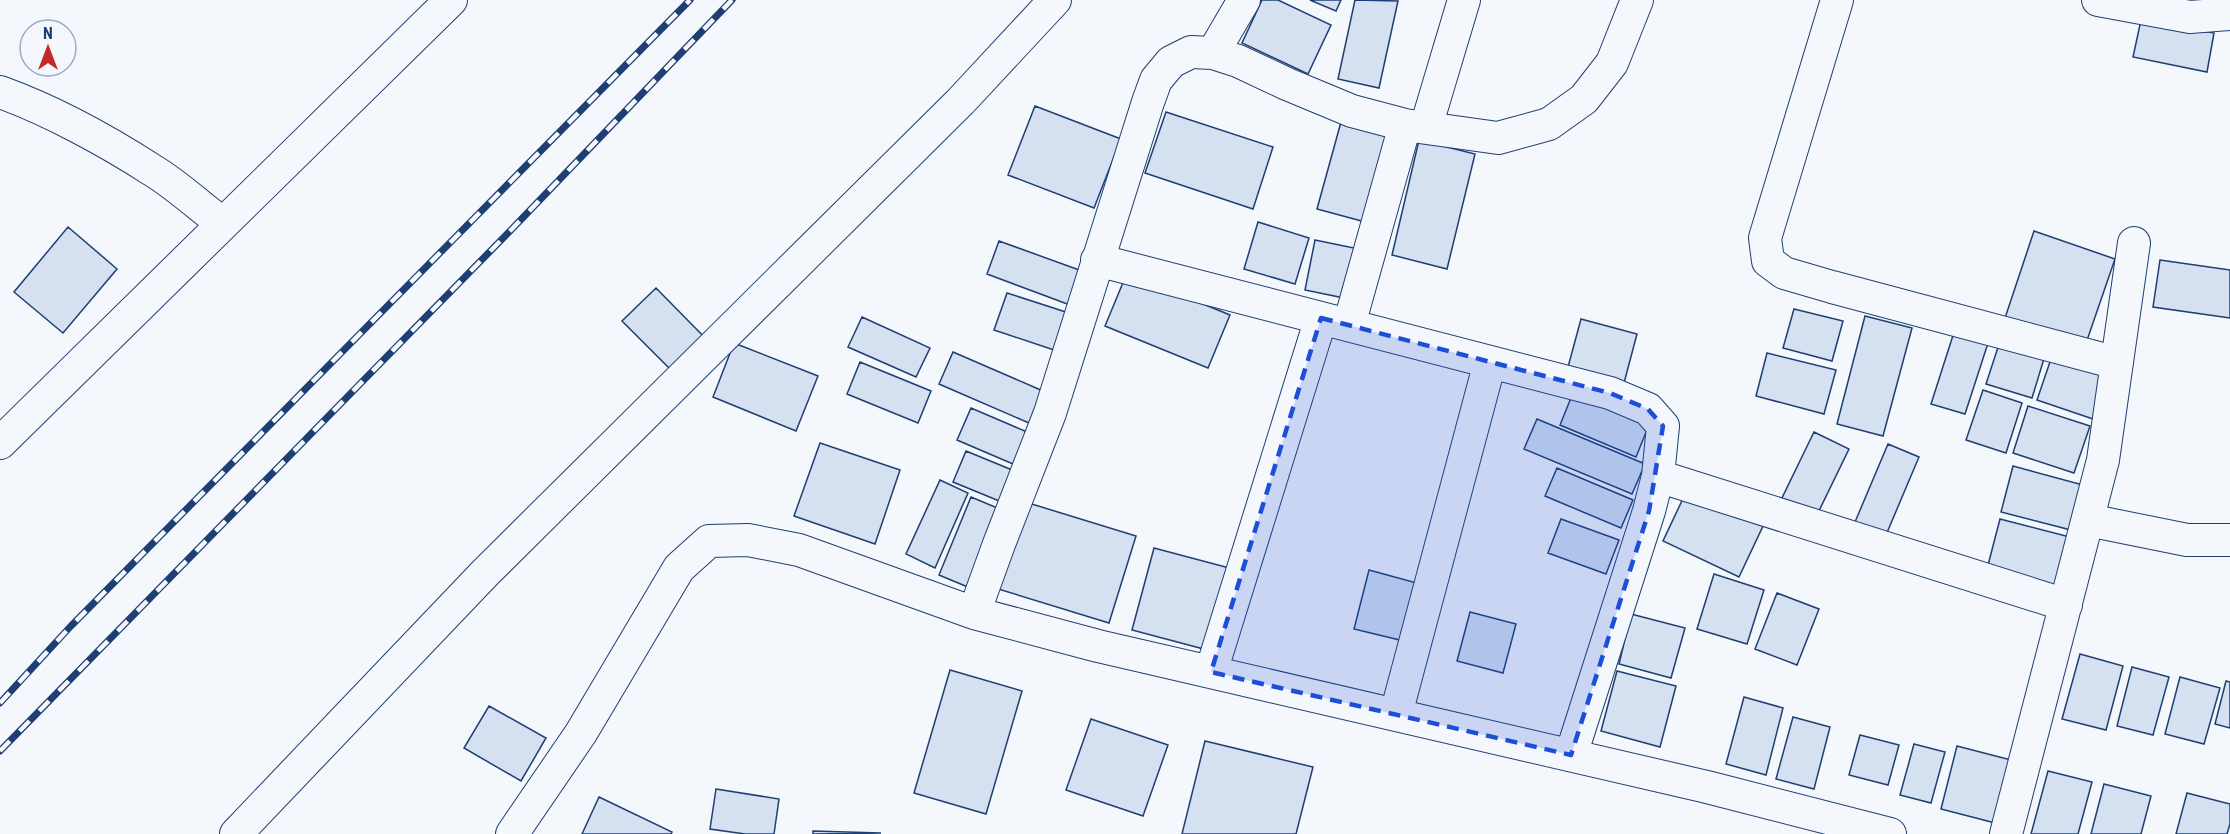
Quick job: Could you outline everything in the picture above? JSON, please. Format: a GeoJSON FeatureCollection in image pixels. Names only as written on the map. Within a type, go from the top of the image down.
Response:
{"type":"FeatureCollection","features":[{"type":"Feature","properties":{"kind":"street"},"geometry":{"type":"LineString","coordinates":[[0,443],[451,0]]}},
{"type":"Feature","properties":{"kind":"street"},"geometry":{"type":"LineString","coordinates":[[236,834],[486,572],[962,101],[1055,0]]}},
{"type":"Feature","properties":{"kind":"street"},"geometry":{"type":"LineString","coordinates":[[1213,53],[1244,0]]}},
{"type":"Feature","properties":{"kind":"street"},"geometry":{"type":"LineString","coordinates":[[1211,672],[1335,321],[1416,126],[1464,0]]}},
{"type":"Feature","properties":{"kind":"street"},"geometry":{"type":"LineString","coordinates":[[974,613],[1050,412],[1156,80],[1171,62],[1191,52],[1213,53],[1238,61],[1352,111],[1416,126],[1498,138],[1549,124],[1584,99],[1611,63],[1637,0]]}},
{"type":"Feature","properties":{"kind":"street"},"geometry":{"type":"LineString","coordinates":[[1837,0],[1765,238],[1768,261],[1784,273],[1803,279],[2117,363]]}},
{"type":"Feature","properties":{"kind":"street"},"geometry":{"type":"LineString","coordinates":[[2098,0],[2190,17],[2230,14]]}},
{"type":"Feature","properties":{"kind":"street"},"geometry":{"type":"LineString","coordinates":[[0,92],[89,134],[154,170],[222,223]]}},
{"type":"Feature","properties":{"kind":"street"},"geometry":{"type":"LineString","coordinates":[[2006,834],[2103,460],[2134,243]]}},
{"type":"Feature","properties":{"kind":"street"},"geometry":{"type":"LineString","coordinates":[[1097,260],[1610,393],[1648,408],[1663,426],[1658,476],[1571,755]]}},
{"type":"Feature","properties":{"kind":"street"},"geometry":{"type":"LineString","coordinates":[[1396,714],[1490,362]]}},
{"type":"Feature","properties":{"kind":"street"},"geometry":{"type":"LineString","coordinates":[[1658,476],[2066,605]]}},
{"type":"Feature","properties":{"kind":"street"},"geometry":{"type":"LineString","coordinates":[[2088,520],[2187,540],[2230,540]]}},
{"type":"Feature","properties":{"kind":"street"},"geometry":{"type":"LineString","coordinates":[[512,834],[581,733],[679,568],[709,542],[748,540],[799,550],[974,613],[1098,646],[1707,787],[1890,834]]}},
{"type":"Feature","properties":{"kind":"highlighted area"},"geometry":{"type":"Polygon","coordinates":[[[1321,318],[1610,393],[1648,409],[1663,426],[1649,511],[1571,755],[1211,672],[1321,318]]]}},
{"type":"Feature","properties":{"kind":"building"},"geometry":{"type":"Polygon","coordinates":[[[1262,0],[1278,0],[1331,25],[1308,74],[1242,43],[1262,0]]]}},
{"type":"Feature","properties":{"kind":"building"},"geometry":{"type":"Polygon","coordinates":[[[1310,0],[1341,0],[1336,11],[1310,0]]]}},
{"type":"Feature","properties":{"kind":"building"},"geometry":{"type":"Polygon","coordinates":[[[1355,0],[1398,1],[1379,88],[1338,79],[1355,0]]]}},
{"type":"Feature","properties":{"kind":"building"},"geometry":{"type":"Polygon","coordinates":[[[2141,20],[2214,33],[2207,72],[2133,57],[2141,20]]]}},
{"type":"Feature","properties":{"kind":"building"},"geometry":{"type":"Polygon","coordinates":[[[1035,106],[1121,139],[1094,208],[1008,175],[1035,106]]]}},
{"type":"Feature","properties":{"kind":"building"},"geometry":{"type":"Polygon","coordinates":[[[1166,112],[1273,147],[1253,209],[1145,173],[1166,112]]]}},
{"type":"Feature","properties":{"kind":"building"},"geometry":{"type":"Polygon","coordinates":[[[1341,122],[1392,135],[1369,223],[1317,209],[1341,122]]]}},
{"type":"Feature","properties":{"kind":"building"},"geometry":{"type":"Polygon","coordinates":[[[1419,140],[1475,154],[1447,269],[1392,255],[1419,140]]]}},
{"type":"Feature","properties":{"kind":"building"},"geometry":{"type":"Polygon","coordinates":[[[1258,222],[1309,238],[1295,284],[1244,269],[1258,222]]]}},
{"type":"Feature","properties":{"kind":"building"},"geometry":{"type":"Polygon","coordinates":[[[68,227],[117,269],[63,333],[14,292],[68,227]]]}},
{"type":"Feature","properties":{"kind":"building"},"geometry":{"type":"Polygon","coordinates":[[[2034,231],[2115,259],[2084,349],[2004,321],[2034,231]]]}},
{"type":"Feature","properties":{"kind":"building"},"geometry":{"type":"Polygon","coordinates":[[[1315,240],[1359,249],[1349,299],[1305,290],[1315,240]]]}},
{"type":"Feature","properties":{"kind":"building"},"geometry":{"type":"Polygon","coordinates":[[[999,241],[1082,271],[1070,305],[987,274],[999,241]]]}},
{"type":"Feature","properties":{"kind":"building"},"geometry":{"type":"Polygon","coordinates":[[[2160,260],[2230,270],[2230,318],[2153,307],[2160,260]]]}},
{"type":"Feature","properties":{"kind":"building"},"geometry":{"type":"Polygon","coordinates":[[[1127,273],[1230,315],[1208,368],[1105,326],[1127,273]]]}},
{"type":"Feature","properties":{"kind":"building"},"geometry":{"type":"Polygon","coordinates":[[[656,288],[714,347],[680,379],[622,321],[656,288]]]}},
{"type":"Feature","properties":{"kind":"building"},"geometry":{"type":"Polygon","coordinates":[[[1007,293],[1072,314],[1060,352],[994,330],[1007,293]]]}},
{"type":"Feature","properties":{"kind":"building"},"geometry":{"type":"Polygon","coordinates":[[[1794,309],[1843,321],[1832,361],[1783,348],[1794,309]]]}},
{"type":"Feature","properties":{"kind":"building"},"geometry":{"type":"Polygon","coordinates":[[[1865,316],[1912,328],[1883,436],[1837,424],[1865,316]]]}},
{"type":"Feature","properties":{"kind":"building"},"geometry":{"type":"Polygon","coordinates":[[[862,317],[930,348],[916,377],[848,347],[862,317]]]}},
{"type":"Feature","properties":{"kind":"building"},"geometry":{"type":"Polygon","coordinates":[[[1581,319],[1637,334],[1624,383],[1568,367],[1581,319]]]}},
{"type":"Feature","properties":{"kind":"building"},"geometry":{"type":"Polygon","coordinates":[[[1956,326],[1990,337],[1965,414],[1931,404],[1956,326]]]}},
{"type":"Feature","properties":{"kind":"building"},"geometry":{"type":"Polygon","coordinates":[[[2001,338],[2046,352],[2032,398],[1986,384],[2001,338]]]}},
{"type":"Feature","properties":{"kind":"building"},"geometry":{"type":"Polygon","coordinates":[[[734,343],[818,376],[796,431],[713,397],[734,343]]]}},
{"type":"Feature","properties":{"kind":"building"},"geometry":{"type":"Polygon","coordinates":[[[953,352],[1043,391],[1029,423],[939,384],[953,352]]]}},
{"type":"Feature","properties":{"kind":"building"},"geometry":{"type":"Polygon","coordinates":[[[1767,353],[1836,370],[1824,414],[1756,396],[1767,353]]]}},
{"type":"Feature","properties":{"kind":"building"},"geometry":{"type":"Polygon","coordinates":[[[2053,353],[2112,373],[2096,420],[2037,400],[2053,353]]]}},
{"type":"Feature","properties":{"kind":"building"},"geometry":{"type":"Polygon","coordinates":[[[860,362],[931,391],[918,423],[847,394],[860,362]]]}},
{"type":"Feature","properties":{"kind":"building"},"geometry":{"type":"Polygon","coordinates":[[[1575,388],[1651,420],[1636,457],[1560,425],[1575,388]]]}},
{"type":"Feature","properties":{"kind":"building"},"geometry":{"type":"Polygon","coordinates":[[[1983,390],[2022,403],[2006,453],[1966,440],[1983,390]]]}},
{"type":"Feature","properties":{"kind":"building"},"geometry":{"type":"Polygon","coordinates":[[[2028,406],[2090,426],[2074,473],[2013,453],[2028,406]]]}},
{"type":"Feature","properties":{"kind":"building"},"geometry":{"type":"Polygon","coordinates":[[[971,408],[1027,432],[1013,464],[957,440],[971,408]]]}},
{"type":"Feature","properties":{"kind":"building"},"geometry":{"type":"Polygon","coordinates":[[[1537,419],[1645,464],[1632,494],[1524,449],[1537,419]]]}},
{"type":"Feature","properties":{"kind":"building"},"geometry":{"type":"Polygon","coordinates":[[[1814,432],[1849,449],[1816,517],[1781,500],[1814,432]]]}},
{"type":"Feature","properties":{"kind":"building"},"geometry":{"type":"Polygon","coordinates":[[[820,443],[900,470],[875,544],[794,516],[820,443]]]}},
{"type":"Feature","properties":{"kind":"building"},"geometry":{"type":"Polygon","coordinates":[[[1888,444],[1919,457],[1886,535],[1855,522],[1888,444]]]}},
{"type":"Feature","properties":{"kind":"building"},"geometry":{"type":"Polygon","coordinates":[[[966,451],[1022,474],[1009,505],[953,482],[966,451]]]}},
{"type":"Feature","properties":{"kind":"building"},"geometry":{"type":"Polygon","coordinates":[[[2013,466],[2083,485],[2071,530],[2001,512],[2013,466]]]}},
{"type":"Feature","properties":{"kind":"building"},"geometry":{"type":"Polygon","coordinates":[[[1557,468],[1633,500],[1621,528],[1545,496],[1557,468]]]}},
{"type":"Feature","properties":{"kind":"building"},"geometry":{"type":"Polygon","coordinates":[[[940,480],[968,493],[935,568],[906,554],[940,480]]]}},
{"type":"Feature","properties":{"kind":"building"},"geometry":{"type":"Polygon","coordinates":[[[1687,490],[1763,526],[1739,577],[1663,541],[1687,490]]]}},
{"type":"Feature","properties":{"kind":"building"},"geometry":{"type":"Polygon","coordinates":[[[971,497],[1007,512],[975,590],[939,575],[971,497]]]}},
{"type":"Feature","properties":{"kind":"building"},"geometry":{"type":"Polygon","coordinates":[[[1022,501],[1136,536],[1109,623],[995,588],[1022,501]]]}},
{"type":"Feature","properties":{"kind":"building"},"geometry":{"type":"Polygon","coordinates":[[[1561,519],[1619,540],[1606,574],[1548,553],[1561,519]]]}},
{"type":"Feature","properties":{"kind":"building"},"geometry":{"type":"Polygon","coordinates":[[[2000,519],[2070,537],[2058,587],[1987,569],[2000,519]]]}},
{"type":"Feature","properties":{"kind":"building"},"geometry":{"type":"Polygon","coordinates":[[[1154,548],[1237,570],[1215,652],[1132,630],[1154,548]]]}},
{"type":"Feature","properties":{"kind":"building"},"geometry":{"type":"Polygon","coordinates":[[[1369,570],[1424,585],[1408,642],[1354,629],[1369,570]]]}},
{"type":"Feature","properties":{"kind":"building"},"geometry":{"type":"Polygon","coordinates":[[[1714,574],[1764,590],[1747,644],[1697,629],[1714,574]]]}},
{"type":"Feature","properties":{"kind":"building"},"geometry":{"type":"Polygon","coordinates":[[[1777,593],[1819,609],[1797,665],[1755,649],[1777,593]]]}},
{"type":"Feature","properties":{"kind":"building"},"geometry":{"type":"Polygon","coordinates":[[[1470,612],[1516,624],[1503,673],[1457,661],[1470,612]]]}},
{"type":"Feature","properties":{"kind":"building"},"geometry":{"type":"Polygon","coordinates":[[[1631,614],[1685,628],[1671,678],[1619,664],[1631,614]]]}},
{"type":"Feature","properties":{"kind":"building"},"geometry":{"type":"Polygon","coordinates":[[[2080,654],[2123,666],[2106,730],[2062,719],[2080,654]]]}},
{"type":"Feature","properties":{"kind":"building"},"geometry":{"type":"Polygon","coordinates":[[[2132,667],[2169,677],[2153,735],[2117,726],[2132,667]]]}},
{"type":"Feature","properties":{"kind":"building"},"geometry":{"type":"Polygon","coordinates":[[[950,670],[1022,691],[986,814],[914,793],[950,670]]]}},
{"type":"Feature","properties":{"kind":"building"},"geometry":{"type":"Polygon","coordinates":[[[1617,671],[1676,686],[1660,747],[1601,731],[1617,671]]]}},
{"type":"Feature","properties":{"kind":"building"},"geometry":{"type":"Polygon","coordinates":[[[2180,677],[2220,688],[2204,744],[2165,734],[2180,677]]]}},
{"type":"Feature","properties":{"kind":"building"},"geometry":{"type":"Polygon","coordinates":[[[2226,681],[2230,682],[2230,728],[2215,724],[2226,681]]]}},
{"type":"Feature","properties":{"kind":"building"},"geometry":{"type":"Polygon","coordinates":[[[1744,697],[1783,708],[1766,775],[1726,764],[1744,697]]]}},
{"type":"Feature","properties":{"kind":"building"},"geometry":{"type":"Polygon","coordinates":[[[489,706],[546,738],[521,781],[464,748],[489,706]]]}},
{"type":"Feature","properties":{"kind":"building"},"geometry":{"type":"Polygon","coordinates":[[[1793,717],[1830,727],[1814,789],[1776,779],[1793,717]]]}},
{"type":"Feature","properties":{"kind":"building"},"geometry":{"type":"Polygon","coordinates":[[[1091,719],[1168,745],[1143,816],[1066,790],[1091,719]]]}},
{"type":"Feature","properties":{"kind":"building"},"geometry":{"type":"Polygon","coordinates":[[[1860,735],[1899,745],[1888,785],[1849,775],[1860,735]]]}},
{"type":"Feature","properties":{"kind":"building"},"geometry":{"type":"Polygon","coordinates":[[[1205,741],[1313,767],[1296,834],[1182,834],[1205,741]]]}},
{"type":"Feature","properties":{"kind":"building"},"geometry":{"type":"Polygon","coordinates":[[[1914,744],[1945,752],[1931,803],[1900,795],[1914,744]]]}},
{"type":"Feature","properties":{"kind":"building"},"geometry":{"type":"Polygon","coordinates":[[[1957,746],[2015,761],[1999,824],[1941,809],[1957,746]]]}},
{"type":"Feature","properties":{"kind":"building"},"geometry":{"type":"Polygon","coordinates":[[[2048,771],[2092,782],[2078,834],[2031,834],[2048,771]]]}},
{"type":"Feature","properties":{"kind":"building"},"geometry":{"type":"Polygon","coordinates":[[[2104,784],[2151,796],[2141,834],[2091,834],[2104,784]]]}},
{"type":"Feature","properties":{"kind":"building"},"geometry":{"type":"Polygon","coordinates":[[[716,789],[779,799],[774,834],[745,834],[710,829],[716,789]]]}},
{"type":"Feature","properties":{"kind":"building"},"geometry":{"type":"Polygon","coordinates":[[[2187,793],[2230,804],[2230,824],[2227,834],[2176,834],[2187,793]]]}},
{"type":"Feature","properties":{"kind":"building"},"geometry":{"type":"Polygon","coordinates":[[[599,797],[672,832],[671,834],[582,834],[599,797]]]}},
{"type":"Feature","properties":{"kind":"building"},"geometry":{"type":"Polygon","coordinates":[[[813,831],[881,833],[813,834],[813,831]]]}},
{"type":"Feature","properties":{"kind":"railway"},"geometry":{"type":"LineString","coordinates":[[0,703],[70,627],[690,0]]}},
{"type":"Feature","properties":{"kind":"railway"},"geometry":{"type":"LineString","coordinates":[[0,751],[510,231],[732,0]]}}]}
